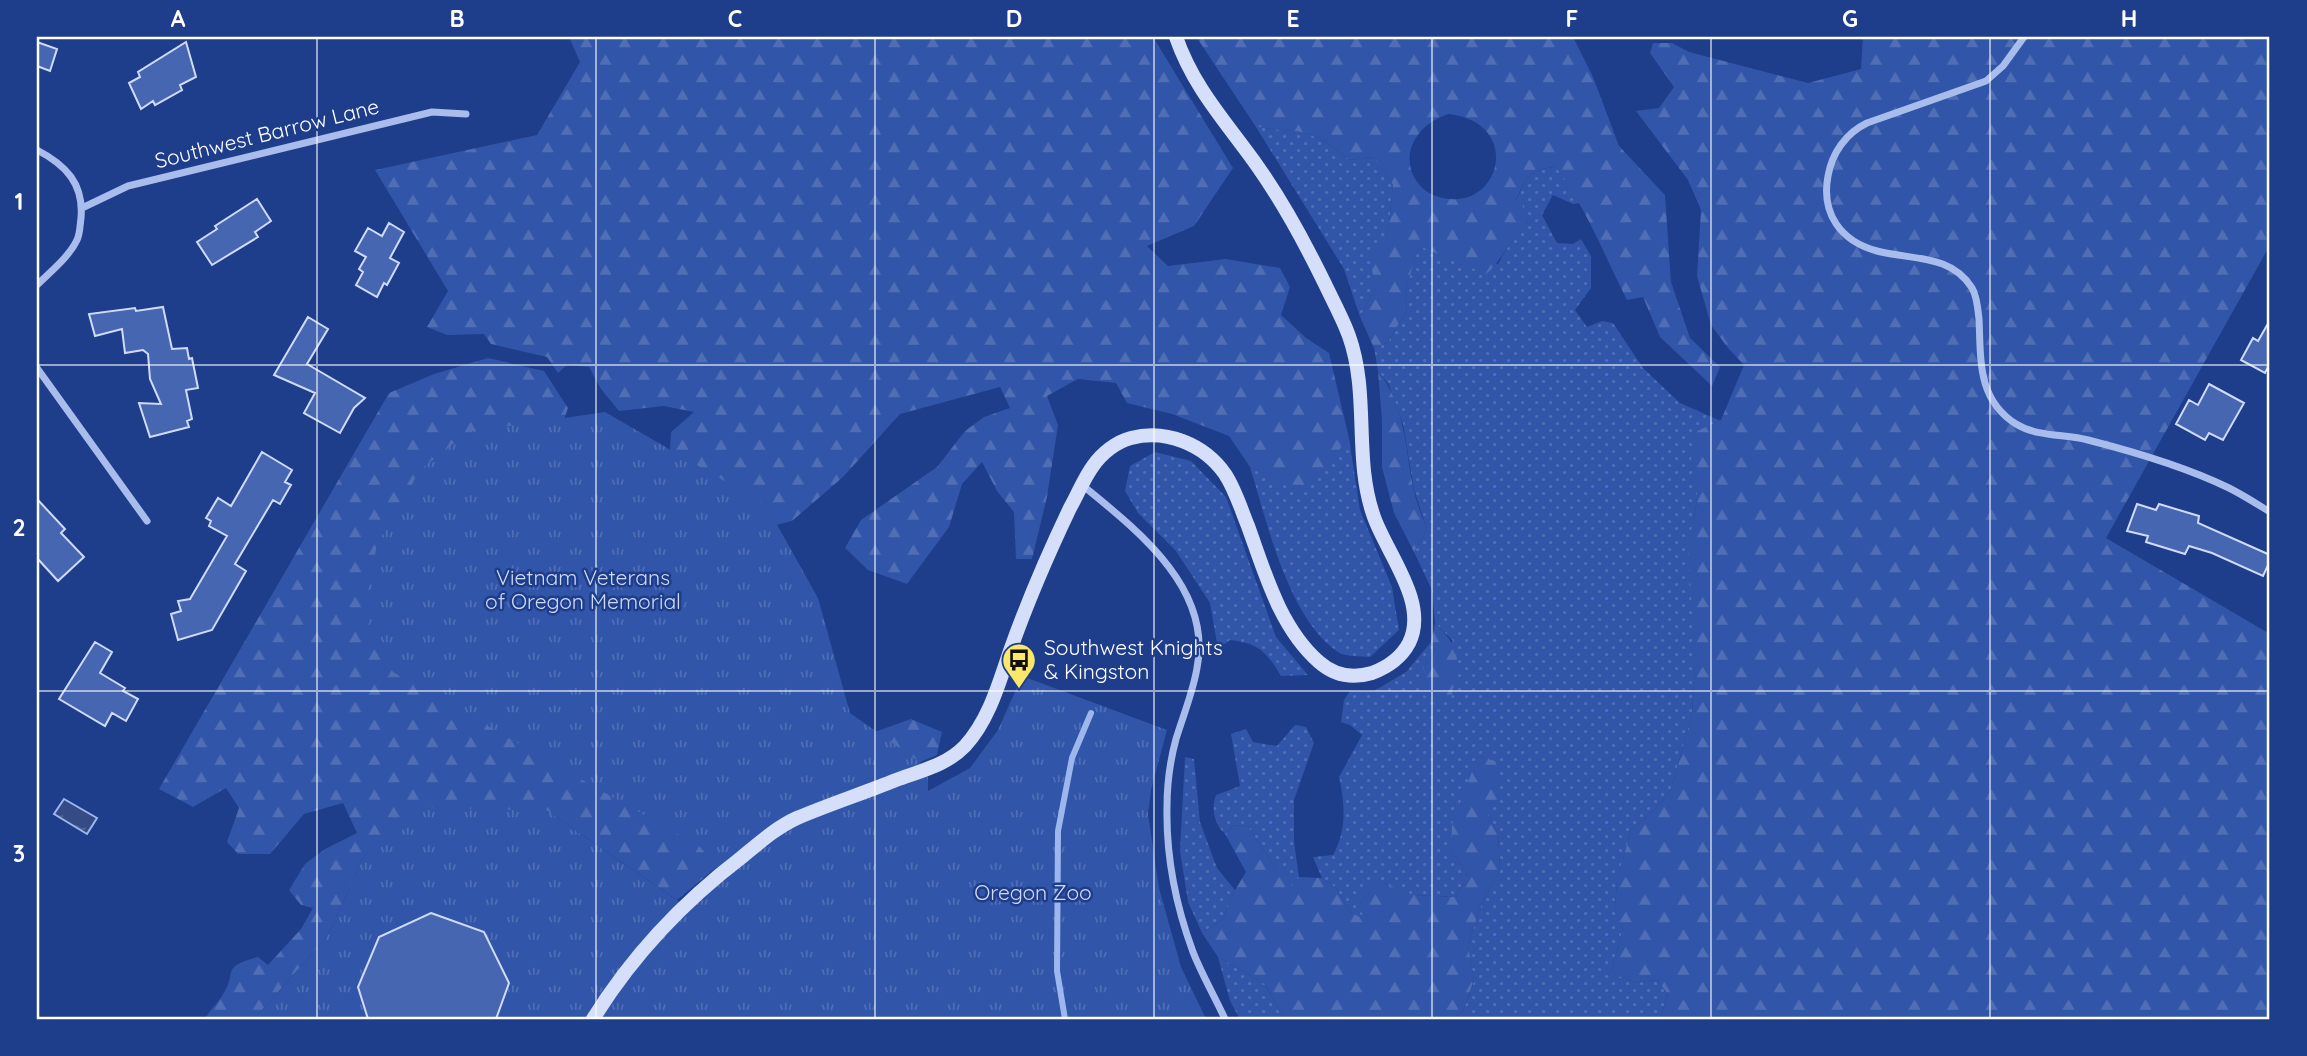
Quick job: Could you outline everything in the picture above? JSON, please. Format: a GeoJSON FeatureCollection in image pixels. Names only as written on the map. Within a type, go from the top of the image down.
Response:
{"type":"FeatureCollection","features":[{"type":"Feature","properties":{"kind":"street"},"geometry":{"type":"LineString","coordinates":[[593,1019],[618,981],[684,905],[722,871],[769,836],[798,818],[940,764],[967,743],[996,693],[1025,613],[1061,528],[1093,465],[1110,448],[1130,439],[1159,436],[1194,445],[1209,456],[1227,477],[1277,602],[1297,637],[1310,654],[1336,674],[1359,676],[1390,664],[1409,643],[1415,623],[1414,607],[1374,517],[1366,484],[1360,392],[1356,360],[1349,335],[1285,208],[1242,144],[1202,92],[1190,72],[1176,37]]}},
{"type":"Feature","properties":{"kind":"street"},"geometry":{"type":"LineString","coordinates":[[2024,37],[2003,66],[1986,81],[1867,122],[1853,131],[1838,149],[1829,170],[1825,192],[1832,220],[1839,231],[1876,251],[1941,263],[1958,271],[1974,290],[1983,377],[1990,400],[2017,425],[2051,435],[2088,440],[2184,470],[2229,488],[2270,512]]}},
{"type":"Feature","properties":{"kind":"street","name":"Southwest Barrow Lane"},"geometry":{"type":"LineString","coordinates":[[82,208],[128,186],[432,112],[466,114]]}},
{"type":"Feature","properties":{"kind":"street"},"geometry":{"type":"LineString","coordinates":[[37,150],[64,168],[79,189],[82,208],[77,239],[61,262],[37,285]]}},
{"type":"Feature","properties":{"kind":"street"},"geometry":{"type":"LineString","coordinates":[[37,368],[147,521]]}},
{"type":"Feature","properties":{"kind":"street"},"geometry":{"type":"LineString","coordinates":[[1082,485],[1152,547],[1175,576],[1194,613],[1198,667],[1171,759],[1167,841],[1181,917],[1194,955],[1226,1019]]}},
{"type":"Feature","properties":{"kind":"green space"},"geometry":{"type":"Polygon","coordinates":[[[569,37],[1153,37],[1233,168],[1194,226],[1147,246],[1168,266],[1226,259],[1280,268],[1290,287],[1281,315],[1306,338],[1329,353],[1349,438],[1303,494],[1250,467],[1229,436],[1172,414],[1127,403],[1116,383],[1078,379],[1047,396],[1058,425],[1047,497],[1032,559],[1016,559],[1014,512],[997,491],[982,462],[962,484],[949,527],[907,584],[868,570],[845,548],[861,520],[937,467],[965,431],[984,417],[1010,408],[1000,387],[900,414],[843,477],[792,521],[764,528],[669,466],[671,432],[694,412],[664,406],[619,411],[601,389],[589,367],[567,365],[558,373],[547,357],[491,344],[484,334],[447,335],[427,327],[448,291],[375,170],[537,135],[580,62],[569,37]]]}},
{"type":"Feature","properties":{"kind":"green space"},"geometry":{"type":"Polygon","coordinates":[[[1198,37],[1573,37],[1593,77],[1619,146],[1665,195],[1671,282],[1690,338],[1720,367],[1712,386],[1660,337],[1643,297],[1627,300],[1585,215],[1555,166],[1533,173],[1526,180],[1516,201],[1522,204],[1528,222],[1486,274],[1419,246],[1405,292],[1407,310],[1388,342],[1374,348],[1360,317],[1375,289],[1369,250],[1387,243],[1393,185],[1373,157],[1350,160],[1320,138],[1301,132],[1256,127],[1198,37]],[[1449,114],[1439,117],[1423,129],[1412,145],[1410,165],[1413,175],[1429,193],[1458,199],[1475,194],[1488,182],[1495,167],[1495,150],[1488,134],[1473,121],[1449,114]]]}},
{"type":"Feature","properties":{"kind":"green space"},"geometry":{"type":"Polygon","coordinates":[[[1863,37],[2270,37],[2270,245],[2106,538],[2270,634],[2270,1019],[1660,1019],[1668,994],[1657,980],[1635,982],[1611,973],[1623,929],[1615,908],[1617,880],[1631,830],[1654,810],[1671,790],[1692,714],[1695,663],[1688,545],[1698,497],[1691,457],[1695,432],[1721,420],[1744,365],[1711,325],[1697,276],[1701,210],[1688,180],[1636,111],[1659,108],[1674,87],[1650,53],[1653,43],[1672,43],[1689,52],[1808,83],[1861,69],[1863,37]]]}},
{"type":"Feature","properties":{"kind":"green space"},"geometry":{"type":"Polygon","coordinates":[[[1256,127],[1301,132],[1320,138],[1350,160],[1373,157],[1393,185],[1387,243],[1374,275],[1375,289],[1360,317],[1344,269],[1256,127]]]}},
{"type":"Feature","properties":{"kind":"green space"},"geometry":{"type":"Polygon","coordinates":[[[1556,166],[1581,203],[1573,204],[1553,195],[1542,215],[1557,243],[1573,244],[1581,239],[1591,256],[1591,288],[1575,310],[1587,327],[1602,321],[1613,323],[1643,368],[1680,403],[1721,421],[1695,432],[1692,457],[1698,497],[1693,520],[1695,664],[1692,714],[1671,790],[1654,810],[1631,830],[1617,881],[1615,908],[1623,929],[1611,973],[1635,982],[1657,980],[1668,994],[1660,1019],[1451,1019],[1463,1011],[1474,981],[1468,945],[1482,903],[1500,871],[1498,834],[1488,815],[1496,761],[1478,756],[1451,852],[1467,876],[1456,897],[1412,895],[1384,883],[1360,900],[1364,920],[1349,911],[1336,888],[1322,878],[1313,857],[1333,855],[1338,846],[1344,817],[1339,777],[1362,735],[1350,725],[1341,722],[1344,700],[1350,691],[1374,691],[1406,672],[1431,642],[1435,651],[1424,667],[1453,641],[1435,623],[1432,590],[1414,552],[1427,529],[1414,490],[1403,424],[1389,385],[1378,371],[1374,348],[1388,342],[1407,310],[1405,292],[1419,245],[1449,257],[1498,264],[1516,232],[1528,222],[1516,202],[1526,180],[1533,173],[1556,166]]]}},
{"type":"Feature","properties":{"kind":"green space","name":"Vietnam Veterans of Oregon Memorial"},"geometry":{"type":"Polygon","coordinates":[[[488,358],[544,371],[568,408],[560,431],[777,767],[911,719],[942,732],[937,755],[777,817],[677,900],[546,810],[365,854],[327,937],[254,1019],[205,1019],[227,988],[231,972],[238,964],[258,957],[268,965],[301,929],[313,908],[301,905],[289,890],[305,864],[325,849],[357,833],[343,803],[304,814],[270,854],[238,854],[227,842],[239,808],[226,788],[193,807],[159,789],[389,393],[434,374],[488,358]]]}},
{"type":"Feature","properties":{"kind":"green space"},"geometry":{"type":"Polygon","coordinates":[[[1378,371],[1399,412],[1414,492],[1427,529],[1414,552],[1394,513],[1382,467],[1378,371]]]}},
{"type":"Feature","properties":{"kind":"green space"},"geometry":{"type":"Polygon","coordinates":[[[605,412],[766,505],[818,598],[850,713],[928,768],[928,791],[970,768],[998,730],[1022,676],[1167,730],[1151,790],[1148,814],[1159,888],[1181,967],[1206,1019],[254,1019],[327,937],[365,854],[423,808],[546,810],[684,905],[721,871],[700,847],[393,672],[370,626],[367,598],[377,544],[420,470],[468,432],[605,412]]]}},
{"type":"Feature","properties":{"kind":"green space"},"geometry":{"type":"Polygon","coordinates":[[[1349,438],[1360,510],[1392,587],[1399,630],[1370,657],[1341,654],[1321,637],[1306,616],[1293,593],[1272,541],[1250,467],[1303,493],[1349,438]]]}},
{"type":"Feature","properties":{"kind":"green space"},"geometry":{"type":"Polygon","coordinates":[[[1155,452],[1191,461],[1226,497],[1276,637],[1308,675],[1281,676],[1266,655],[1255,646],[1230,640],[1218,649],[1210,603],[1176,551],[1138,513],[1125,491],[1130,466],[1155,452]]]}},
{"type":"Feature","properties":{"kind":"green space"},"geometry":{"type":"Polygon","coordinates":[[[1435,623],[1451,642],[1457,666],[1451,699],[1435,705],[1419,690],[1424,667],[1435,651],[1431,642],[1435,623]]]}},
{"type":"Feature","properties":{"kind":"green space"},"geometry":{"type":"Polygon","coordinates":[[[1295,725],[1306,727],[1314,743],[1294,800],[1294,842],[1299,877],[1293,887],[1275,867],[1248,827],[1234,825],[1225,834],[1221,830],[1214,816],[1214,806],[1216,795],[1240,786],[1231,734],[1246,729],[1253,742],[1277,746],[1295,725]]]}},
{"type":"Feature","properties":{"kind":"green space"},"geometry":{"type":"Polygon","coordinates":[[[1478,756],[1496,761],[1501,797],[1488,815],[1498,834],[1500,871],[1482,903],[1468,945],[1474,980],[1463,1011],[1451,1019],[1284,1019],[1265,984],[1218,957],[1202,933],[1223,919],[1246,872],[1225,834],[1234,825],[1248,827],[1275,867],[1293,886],[1299,877],[1322,878],[1336,888],[1349,911],[1363,919],[1360,900],[1363,885],[1384,883],[1413,895],[1456,897],[1467,876],[1451,852],[1452,824],[1478,756]]]}},
{"type":"Feature","properties":{"kind":"green space"},"geometry":{"type":"Polygon","coordinates":[[[1185,757],[1194,759],[1200,822],[1217,868],[1235,890],[1223,919],[1202,933],[1188,902],[1180,851],[1185,757]]]}},
{"type":"Feature","properties":{"kind":"green space"},"geometry":{"type":"Polygon","coordinates":[[[1218,957],[1265,984],[1284,1019],[1240,1019],[1230,1001],[1218,957]]]}},
{"type":"Feature","properties":{"kind":"water"},"geometry":{"type":"Polygon","coordinates":[[[64,799],[97,818],[87,834],[54,814],[64,799]]]}},
{"type":"Feature","properties":{"kind":"building"},"geometry":{"type":"Polygon","coordinates":[[[37,42],[57,49],[50,71],[37,66],[37,42]]]}},
{"type":"Feature","properties":{"kind":"building"},"geometry":{"type":"Polygon","coordinates":[[[186,42],[196,77],[180,85],[182,90],[155,105],[153,101],[141,109],[129,83],[140,77],[138,72],[186,42]]]}},
{"type":"Feature","properties":{"kind":"building"},"geometry":{"type":"Polygon","coordinates":[[[257,199],[271,221],[255,232],[258,237],[212,265],[197,242],[217,229],[215,226],[257,199]]]}},
{"type":"Feature","properties":{"kind":"building"},"geometry":{"type":"Polygon","coordinates":[[[389,223],[404,232],[390,258],[399,263],[377,297],[356,285],[363,272],[359,269],[366,257],[355,251],[368,228],[382,236],[389,223]]]}},
{"type":"Feature","properties":{"kind":"building"},"geometry":{"type":"Polygon","coordinates":[[[163,307],[172,349],[187,348],[189,359],[192,358],[198,388],[186,390],[192,419],[187,421],[189,427],[150,437],[139,403],[161,404],[150,379],[148,354],[143,350],[125,353],[122,329],[95,336],[89,314],[163,307]]]}},
{"type":"Feature","properties":{"kind":"building"},"geometry":{"type":"Polygon","coordinates":[[[308,317],[328,329],[307,364],[365,398],[354,408],[340,433],[304,413],[315,393],[274,375],[308,317]]]}},
{"type":"Feature","properties":{"kind":"building"},"geometry":{"type":"Polygon","coordinates":[[[2270,320],[2270,363],[2265,373],[2241,360],[2253,338],[2258,341],[2270,320]]]}},
{"type":"Feature","properties":{"kind":"building"},"geometry":{"type":"Polygon","coordinates":[[[2209,384],[2244,403],[2223,440],[2209,433],[2205,440],[2176,424],[2189,400],[2198,405],[2209,384]]]}},
{"type":"Feature","properties":{"kind":"building"},"geometry":{"type":"Polygon","coordinates":[[[262,452],[292,470],[285,482],[291,485],[280,504],[273,500],[235,564],[246,571],[212,630],[178,640],[171,614],[181,611],[178,601],[190,599],[227,536],[209,526],[211,521],[206,518],[218,498],[231,506],[262,452]]]}},
{"type":"Feature","properties":{"kind":"building"},"geometry":{"type":"Polygon","coordinates":[[[37,499],[65,529],[61,533],[84,557],[58,581],[37,558],[37,499]]]}},
{"type":"Feature","properties":{"kind":"building"},"geometry":{"type":"Polygon","coordinates":[[[2137,504],[2156,510],[2159,504],[2199,516],[2198,523],[2270,555],[2263,576],[2212,553],[2189,546],[2185,554],[2146,542],[2148,536],[2127,531],[2137,504]]]}},
{"type":"Feature","properties":{"kind":"building"},"geometry":{"type":"Polygon","coordinates":[[[95,642],[112,652],[100,673],[138,699],[126,721],[112,713],[105,726],[59,699],[95,642]]]}},
{"type":"Feature","properties":{"kind":"building"},"geometry":{"type":"Polygon","coordinates":[[[431,913],[484,932],[509,983],[496,1019],[368,1019],[358,987],[379,937],[431,913]]]}},
{"type":"Feature","properties":{"kind":"waterway"},"geometry":{"type":"LineString","coordinates":[[1065,1019],[1057,971],[1058,831],[1072,758],[1091,713]]}},
{"type":"Feature","properties":{"kind":"place","name":"Southwest Knights & Kingston"},"geometry":{"type":"Point","coordinates":[1019,690]}},
{"type":"Feature","properties":{"kind":"park label","name":"Oregon Zoo"},"geometry":{"type":"Point","coordinates":[1033,893]}}]}
